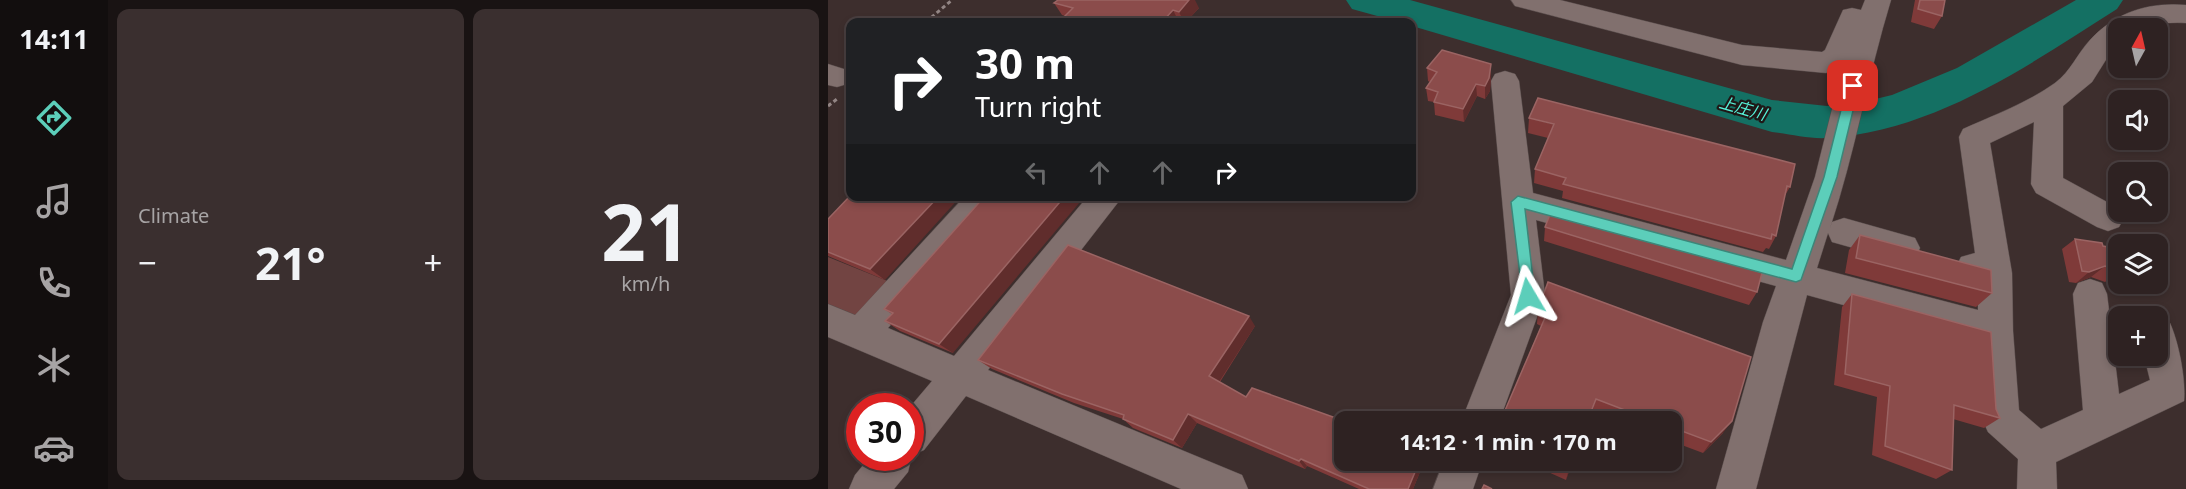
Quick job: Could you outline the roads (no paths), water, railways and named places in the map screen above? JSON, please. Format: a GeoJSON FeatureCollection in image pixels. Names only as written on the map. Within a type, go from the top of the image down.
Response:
{"type":"FeatureCollection","features":[{"type":"Feature","properties":{"kind":"street"},"geometry":{"type":"LineString","coordinates":[[1524,0],[1742,55],[1826,63],[1837,56],[1858,1],[1877,1],[1858,63],[1831,177],[1781,321],[1736,489]]}},
{"type":"Feature","properties":{"kind":"street"},"geometry":{"type":"LineString","coordinates":[[2132,18],[2171,13],[2186,14]]}},
{"type":"Feature","properties":{"kind":"street"},"geometry":{"type":"LineString","coordinates":[[2037,489],[2037,451],[2001,419],[1995,331],[1995,273],[1974,137],[2049,101],[2082,75],[2099,48],[2108,40]]}},
{"type":"Feature","properties":{"kind":"street"},"geometry":{"type":"LineString","coordinates":[[1484,411],[1528,296],[1505,81]]}},
{"type":"Feature","properties":{"kind":"street"},"geometry":{"type":"LineString","coordinates":[[2049,101],[2047,184],[2108,218]]}},
{"type":"Feature","properties":{"kind":"street"},"geometry":{"type":"LineString","coordinates":[[860,333],[980,201]]}},
{"type":"Feature","properties":{"kind":"street"},"geometry":{"type":"LineString","coordinates":[[924,420],[1103,201]]}},
{"type":"Feature","properties":{"kind":"street"},"geometry":{"type":"LineString","coordinates":[[1518,202],[1995,331]]}},
{"type":"Feature","properties":{"kind":"street"},"geometry":{"type":"LineString","coordinates":[[1844,232],[1995,273]]}},
{"type":"Feature","properties":{"kind":"street"},"geometry":{"type":"LineString","coordinates":[[2090,294],[2103,420]]}},
{"type":"Feature","properties":{"kind":"street"},"geometry":{"type":"LineString","coordinates":[[828,320],[1228,489]]}},
{"type":"Feature","properties":{"kind":"street"},"geometry":{"type":"LineString","coordinates":[[2168,330],[2186,335]]}},
{"type":"Feature","properties":{"kind":"street"},"geometry":{"type":"LineString","coordinates":[[2037,451],[2171,389],[2165,366]]}},
{"type":"Feature","properties":{"kind":"street"},"geometry":{"type":"LineString","coordinates":[[869,489],[884,471]]}},
{"type":"Feature","properties":{"kind":"street"},"geometry":{"type":"LineString","coordinates":[[1453,489],[1460,471]]}},
{"type":"Feature","properties":{"kind":"waterway","name":"上庄川"},"geometry":{"type":"LineString","coordinates":[[1365,0],[1772,116],[1820,122],[1863,118],[1936,95],[2007,59],[2104,0]]}}]}
